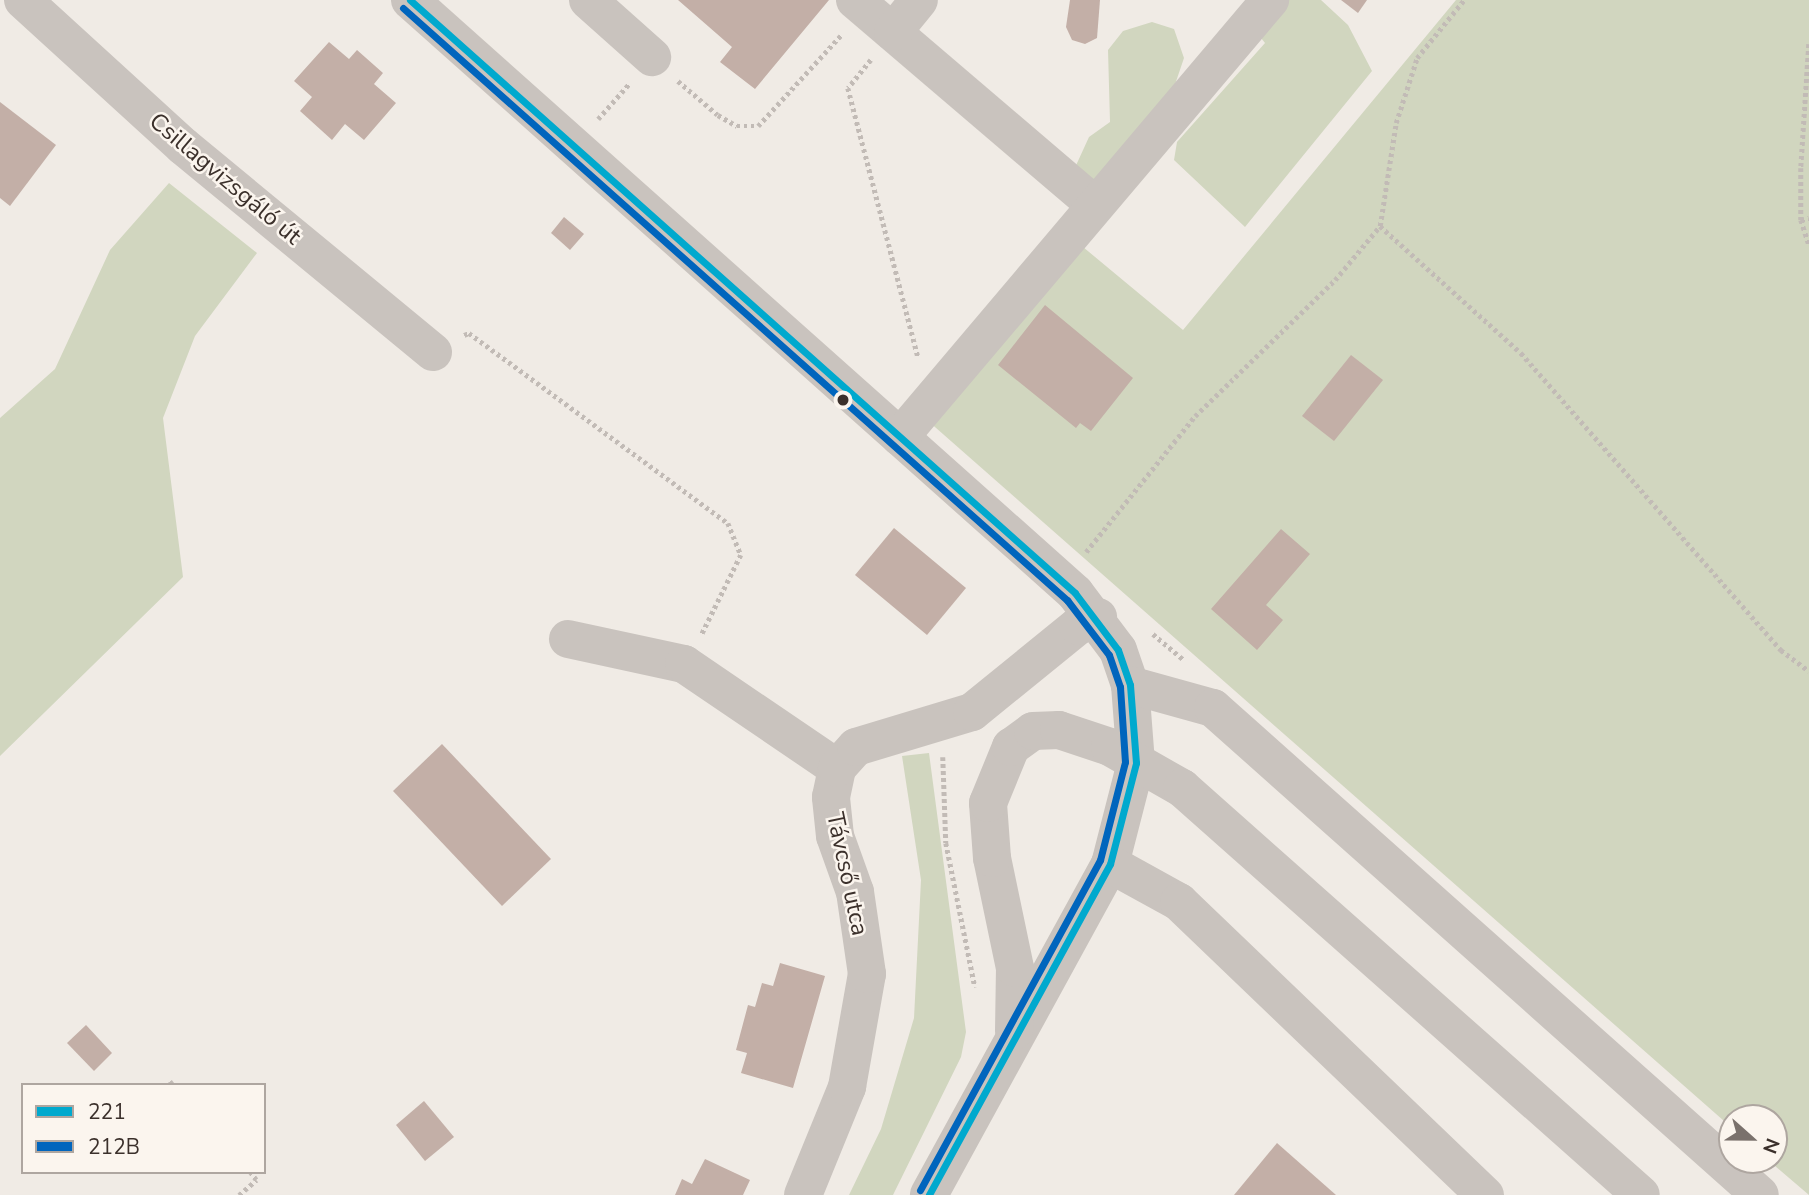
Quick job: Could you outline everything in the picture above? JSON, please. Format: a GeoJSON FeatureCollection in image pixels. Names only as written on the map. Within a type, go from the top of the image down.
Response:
{"type":"FeatureCollection","features":[{"type":"Feature","properties":{"kind":"street","name":"Csillagvizsgáló út"},"geometry":{"type":"LineString","coordinates":[[23,0],[183,146],[433,352]]}},
{"type":"Feature","properties":{"kind":"street"},"geometry":{"type":"LineString","coordinates":[[410,0],[1098,617],[1130,685],[1136,763],[1110,864],[1013,1037],[929,1195]]}},
{"type":"Feature","properties":{"kind":"street"},"geometry":{"type":"LineString","coordinates":[[588,0],[652,57]]}},
{"type":"Feature","properties":{"kind":"street"},"geometry":{"type":"LineString","coordinates":[[871,13],[919,0]]}},
{"type":"Feature","properties":{"kind":"street"},"geometry":{"type":"LineString","coordinates":[[900,437],[1094,204],[1270,0]]}},
{"type":"Feature","properties":{"kind":"street"},"geometry":{"type":"LineString","coordinates":[[871,13],[1094,204]]}},
{"type":"Feature","properties":{"kind":"street"},"geometry":{"type":"LineString","coordinates":[[568,639],[684,664],[837,768],[856,747],[942,725],[990,700],[1027,664],[1098,617]]}},
{"type":"Feature","properties":{"kind":"street"},"geometry":{"type":"LineString","coordinates":[[1130,685],[1213,708],[1760,1195]]}},
{"type":"Feature","properties":{"kind":"street"},"geometry":{"type":"LineString","coordinates":[[1013,1037],[1015,968],[992,858],[988,803],[997,772],[1011,747],[1032,731],[1085,736],[1181,788],[1641,1195]]}},
{"type":"Feature","properties":{"kind":"street","name":"Távcső utca"},"geometry":{"type":"LineString","coordinates":[[803,1195],[846,1087],[867,974],[855,892],[835,836],[831,797],[837,768]]}},
{"type":"Feature","properties":{"kind":"street"},"geometry":{"type":"LineString","coordinates":[[1110,864],[1179,902],[1485,1195]]}},
{"type":"Feature","properties":{"kind":"path"},"geometry":{"type":"LineString","coordinates":[[1083,556],[1186,426],[1335,280],[1380,226],[1396,123],[1414,68],[1428,38],[1464,0]]}},
{"type":"Feature","properties":{"kind":"path"},"geometry":{"type":"LineString","coordinates":[[595,123],[652,57],[718,115],[737,126],[758,126],[871,13]]}},
{"type":"Feature","properties":{"kind":"path"},"geometry":{"type":"LineString","coordinates":[[871,13],[848,88],[929,401]]}},
{"type":"Feature","properties":{"kind":"path"},"geometry":{"type":"LineString","coordinates":[[1809,44],[1801,220],[1809,245]]}},
{"type":"Feature","properties":{"kind":"path"},"geometry":{"type":"LineString","coordinates":[[1801,220],[1809,218]]}},
{"type":"Feature","properties":{"kind":"path"},"geometry":{"type":"LineString","coordinates":[[1380,226],[1521,352],[1781,650],[1809,671]]}},
{"type":"Feature","properties":{"kind":"path"},"geometry":{"type":"LineString","coordinates":[[433,352],[469,332],[728,523],[741,555],[729,590],[684,664]]}},
{"type":"Feature","properties":{"kind":"path"},"geometry":{"type":"LineString","coordinates":[[942,725],[946,843],[978,1004]]}},
{"type":"Feature","properties":{"kind":"path"},"geometry":{"type":"LineString","coordinates":[[239,1195],[257,1180],[252,1174]]}},
{"type":"Feature","properties":{"kind":"green space"},"geometry":{"type":"Polygon","coordinates":[[[1246,0],[1321,0],[1348,25],[1372,71],[1245,227],[1174,160],[1177,142],[1265,43],[1238,9],[1246,0]]]}},
{"type":"Feature","properties":{"kind":"green space"},"geometry":{"type":"Polygon","coordinates":[[[1456,0],[1809,0],[1809,1195],[1784,1174],[1788,1174],[1788,1104],[1718,1104],[1718,1116],[927,420],[1077,242],[1183,330],[1456,0]]]}},
{"type":"Feature","properties":{"kind":"green space"},"geometry":{"type":"Polygon","coordinates":[[[1152,22],[1174,29],[1184,58],[1149,161],[1062,196],[1089,137],[1110,122],[1108,50],[1123,31],[1152,22]]]}},
{"type":"Feature","properties":{"kind":"green space"},"geometry":{"type":"Polygon","coordinates":[[[169,183],[257,253],[195,336],[163,418],[183,577],[0,756],[0,418],[55,369],[110,250],[169,183]]]}},
{"type":"Feature","properties":{"kind":"green space"},"geometry":{"type":"Polygon","coordinates":[[[929,753],[966,1032],[961,1057],[893,1195],[849,1195],[881,1129],[914,1018],[921,880],[902,756],[929,753]]]}},
{"type":"Feature","properties":{"kind":"building"},"geometry":{"type":"Polygon","coordinates":[[[678,0],[829,0],[755,89],[720,62],[732,47],[678,0]]]}},
{"type":"Feature","properties":{"kind":"building"},"geometry":{"type":"Polygon","coordinates":[[[1070,0],[1100,0],[1097,38],[1085,44],[1072,40],[1066,27],[1070,0]]]}},
{"type":"Feature","properties":{"kind":"building"},"geometry":{"type":"Polygon","coordinates":[[[1341,0],[1367,0],[1358,13],[1341,0]]]}},
{"type":"Feature","properties":{"kind":"building"},"geometry":{"type":"Polygon","coordinates":[[[329,42],[349,59],[357,50],[383,73],[374,84],[396,103],[364,140],[345,124],[332,140],[300,111],[312,97],[294,81],[329,42]]]}},
{"type":"Feature","properties":{"kind":"building"},"geometry":{"type":"Polygon","coordinates":[[[0,102],[56,145],[10,206],[0,198],[0,102]]]}},
{"type":"Feature","properties":{"kind":"building"},"geometry":{"type":"Polygon","coordinates":[[[564,217],[584,234],[570,250],[551,233],[564,217]]]}},
{"type":"Feature","properties":{"kind":"building"},"geometry":{"type":"Polygon","coordinates":[[[1045,305],[1133,378],[1091,431],[1080,423],[1076,428],[998,365],[1045,305]]]}},
{"type":"Feature","properties":{"kind":"building"},"geometry":{"type":"Polygon","coordinates":[[[1351,355],[1383,380],[1334,441],[1302,416],[1351,355]]]}},
{"type":"Feature","properties":{"kind":"building"},"geometry":{"type":"Polygon","coordinates":[[[894,528],[966,588],[927,635],[855,575],[894,528]]]}},
{"type":"Feature","properties":{"kind":"building"},"geometry":{"type":"Polygon","coordinates":[[[1281,529],[1310,554],[1266,605],[1283,620],[1257,650],[1211,609],[1281,529]]]}},
{"type":"Feature","properties":{"kind":"building"},"geometry":{"type":"Polygon","coordinates":[[[442,744],[551,859],[502,906],[393,791],[442,744]]]}},
{"type":"Feature","properties":{"kind":"building"},"geometry":{"type":"Polygon","coordinates":[[[780,963],[825,976],[793,1088],[741,1073],[747,1053],[736,1050],[748,1005],[755,1007],[762,983],[773,986],[780,963]]]}},
{"type":"Feature","properties":{"kind":"building"},"geometry":{"type":"Polygon","coordinates":[[[86,1025],[112,1053],[94,1071],[67,1043],[86,1025]]]}},
{"type":"Feature","properties":{"kind":"building"},"geometry":{"type":"Polygon","coordinates":[[[424,1101],[454,1137],[425,1161],[396,1125],[424,1101]]]}},
{"type":"Feature","properties":{"kind":"building"},"geometry":{"type":"Polygon","coordinates":[[[1277,1143],[1336,1195],[1234,1195],[1277,1143]]]}},
{"type":"Feature","properties":{"kind":"building"},"geometry":{"type":"Polygon","coordinates":[[[705,1159],[750,1180],[743,1195],[675,1195],[682,1179],[692,1184],[705,1159]]]}},
{"type":"Feature","properties":{"kind":"transit line","name":"221"},"geometry":{"type":"LineString","coordinates":[[410,0],[1075,593],[1118,650],[1130,685],[1136,763],[1110,864],[929,1195]]}},
{"type":"Feature","properties":{"kind":"transit line","name":"212B"},"geometry":{"type":"LineString","coordinates":[[403,8],[1067,600],[1109,655],[1120,687],[1125,762],[1100,860],[920,1190]]}}]}
